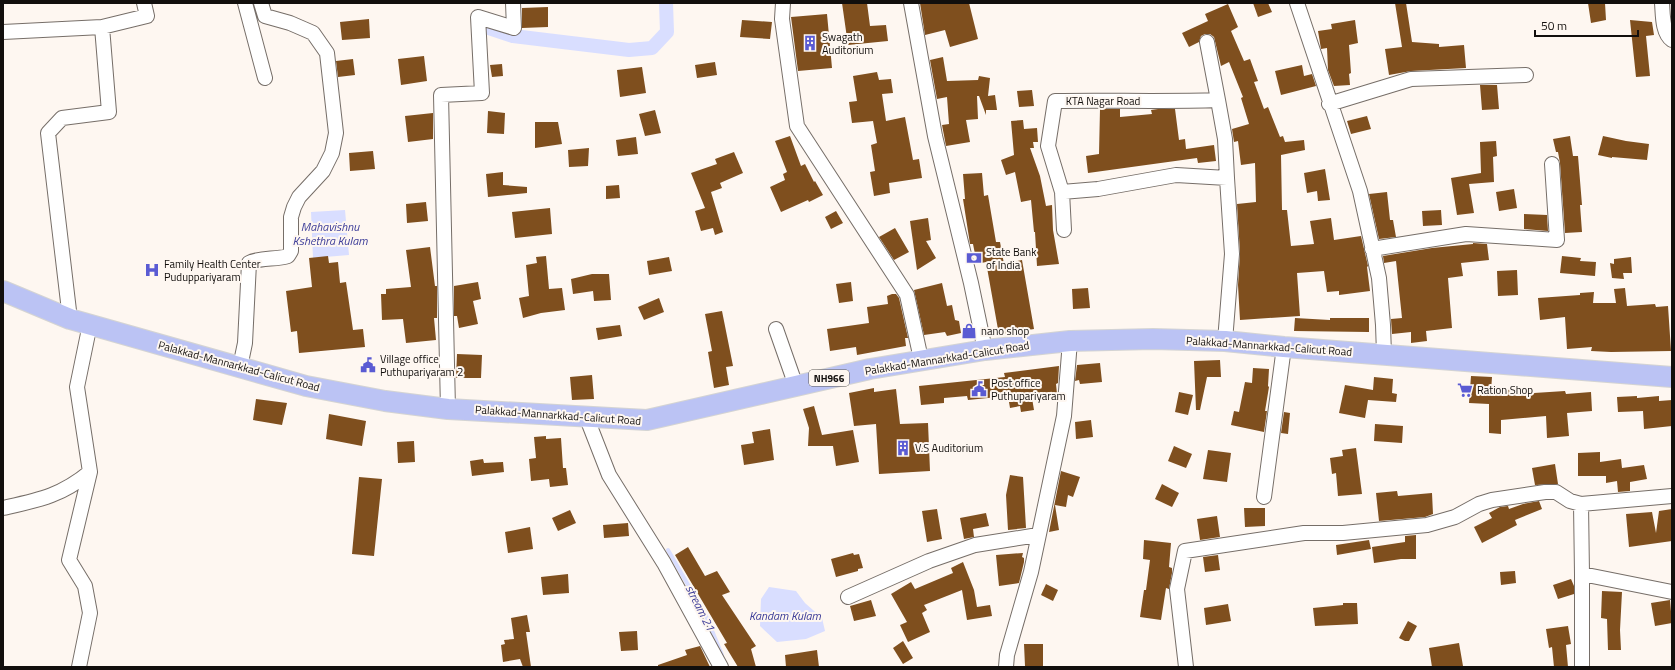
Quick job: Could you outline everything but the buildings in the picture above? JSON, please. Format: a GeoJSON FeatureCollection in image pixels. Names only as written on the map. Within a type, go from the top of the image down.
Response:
{"type":"FeatureCollection","features":[{"type":"Feature","properties":{"kind":"highway","name":"Palakkad-Mannarkkad-Calicut Road"},"geometry":{"type":"LineString","coordinates":[[3,291],[70,319],[306,386],[385,401],[448,409],[647,420],[870,369],[985,350],[1070,341],[1153,339],[1225,341],[1672,378]]}},
{"type":"Feature","properties":{"kind":"street"},"geometry":{"type":"LineString","coordinates":[[3,32],[102,27],[147,16],[144,3]]}},
{"type":"Feature","properties":{"kind":"street"},"geometry":{"type":"LineString","coordinates":[[245,3],[265,78]]}},
{"type":"Feature","properties":{"kind":"street"},"geometry":{"type":"LineString","coordinates":[[240,367],[245,343],[249,263],[254,260],[281,259],[288,256],[291,251],[291,217],[294,207],[298,197],[323,171],[332,153],[336,133],[327,53],[313,33],[290,23],[265,16],[261,3]]}},
{"type":"Feature","properties":{"kind":"street"},"geometry":{"type":"LineString","coordinates":[[448,409],[441,95],[482,93],[478,17],[514,28],[513,3]]}},
{"type":"Feature","properties":{"kind":"street"},"geometry":{"type":"LineString","coordinates":[[783,3],[782,19],[797,126],[907,295],[921,360]]}},
{"type":"Feature","properties":{"kind":"street"},"geometry":{"type":"LineString","coordinates":[[911,3],[935,136],[971,283],[985,350]]}},
{"type":"Feature","properties":{"kind":"street"},"geometry":{"type":"LineString","coordinates":[[1297,3],[1360,191],[1379,278],[1384,354]]}},
{"type":"Feature","properties":{"kind":"street"},"geometry":{"type":"LineString","coordinates":[[1662,3],[1664,27],[1668,38],[1672,40]]}},
{"type":"Feature","properties":{"kind":"street"},"geometry":{"type":"LineString","coordinates":[[70,319],[48,133],[62,118],[109,112],[102,27]]}},
{"type":"Feature","properties":{"kind":"street"},"geometry":{"type":"LineString","coordinates":[[1207,42],[1225,139],[1232,254],[1225,341]]}},
{"type":"Feature","properties":{"kind":"street"},"geometry":{"type":"LineString","coordinates":[[1330,104],[1411,80],[1526,75]]}},
{"type":"Feature","properties":{"kind":"street","name":"KTA Nagar Road"},"geometry":{"type":"LineString","coordinates":[[1062,192],[1048,146],[1055,101],[1104,100],[1151,102],[1218,100]]}},
{"type":"Feature","properties":{"kind":"street"},"geometry":{"type":"LineString","coordinates":[[1372,248],[1466,234],[1557,240],[1552,164]]}},
{"type":"Feature","properties":{"kind":"street"},"geometry":{"type":"LineString","coordinates":[[1064,230],[1062,192],[1098,189],[1176,175],[1227,178]]}},
{"type":"Feature","properties":{"kind":"street"},"geometry":{"type":"LineString","coordinates":[[79,667],[90,613],[85,586],[69,560],[90,472],[77,387],[90,324]]}},
{"type":"Feature","properties":{"kind":"street"},"geometry":{"type":"LineString","coordinates":[[776,329],[796,386]]}},
{"type":"Feature","properties":{"kind":"street"},"geometry":{"type":"LineString","coordinates":[[1006,667],[1007,655],[1031,572],[1064,416],[1070,341]]}},
{"type":"Feature","properties":{"kind":"street"},"geometry":{"type":"LineString","coordinates":[[1264,497],[1284,347]]}},
{"type":"Feature","properties":{"kind":"street"},"geometry":{"type":"LineString","coordinates":[[586,416],[609,475],[664,563],[721,667]]}},
{"type":"Feature","properties":{"kind":"street"},"geometry":{"type":"LineString","coordinates":[[3,508],[44,499],[75,485],[90,472]]}},
{"type":"Feature","properties":{"kind":"street"},"geometry":{"type":"LineString","coordinates":[[1186,667],[1177,590],[1185,551],[1304,533],[1343,533],[1427,525],[1455,516],[1479,504],[1492,500],[1544,492],[1556,492],[1570,502],[1581,504],[1672,496]]}},
{"type":"Feature","properties":{"kind":"street"},"geometry":{"type":"LineString","coordinates":[[1581,504],[1582,667]]}},
{"type":"Feature","properties":{"kind":"street"},"geometry":{"type":"LineString","coordinates":[[848,597],[929,561],[975,545],[1038,535]]}},
{"type":"Feature","properties":{"kind":"street"},"geometry":{"type":"LineString","coordinates":[[1582,574],[1672,592]]}},
{"type":"Feature","properties":{"kind":"water","name":"Mahavishnu Kshethra Kulam"},"geometry":{"type":"Polygon","coordinates":[[[345,210],[349,255],[313,258],[311,212],[345,210]]]}},
{"type":"Feature","properties":{"kind":"water","name":"Kandam Kulam"},"geometry":{"type":"Polygon","coordinates":[[[769,587],[796,591],[805,603],[822,618],[825,631],[806,639],[777,642],[760,626],[761,599],[769,587]]]}},
{"type":"Feature","properties":{"kind":"waterway"},"geometry":{"type":"LineString","coordinates":[[483,26],[513,36],[629,50],[652,48],[667,32],[666,3]]}},
{"type":"Feature","properties":{"kind":"waterway","name":"stream 21"},"geometry":{"type":"LineString","coordinates":[[668,550],[706,616],[722,655]]}},
{"type":"Feature","properties":{"kind":"place","name":"Swagath Auditorium"},"geometry":{"type":"Point","coordinates":[810,43]}},
{"type":"Feature","properties":{"kind":"place","name":"State Bank of India"},"geometry":{"type":"Point","coordinates":[974,258]}},
{"type":"Feature","properties":{"kind":"place","name":"Family Health Center Puduppariyaram"},"geometry":{"type":"Point","coordinates":[152,270]}},
{"type":"Feature","properties":{"kind":"place","name":"nano shop"},"geometry":{"type":"Point","coordinates":[969,331]}},
{"type":"Feature","properties":{"kind":"place","name":"Village office Puthupariyaram 2"},"geometry":{"type":"Point","coordinates":[368,365]}},
{"type":"Feature","properties":{"kind":"place","name":"Post office Puthupariyaram"},"geometry":{"type":"Point","coordinates":[979,389]}},
{"type":"Feature","properties":{"kind":"place","name":"Ration Shop"},"geometry":{"type":"Point","coordinates":[1465,390]}},
{"type":"Feature","properties":{"kind":"place","name":"V.S Auditorium"},"geometry":{"type":"Point","coordinates":[903,448]}}]}
